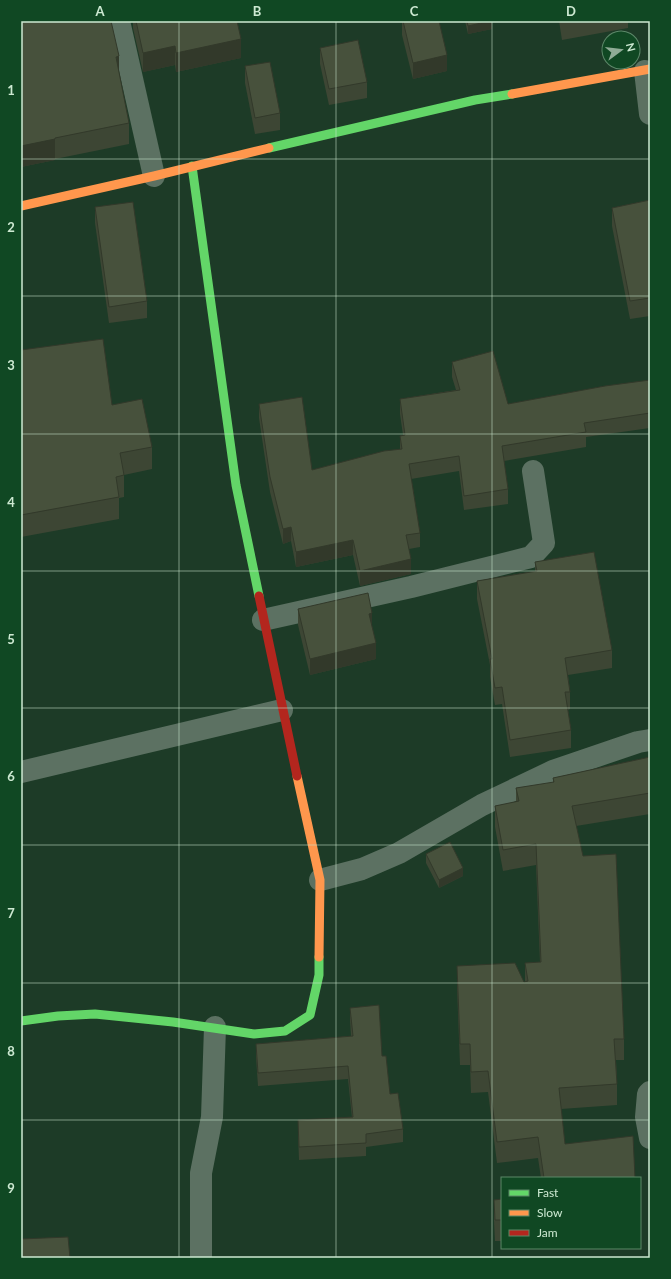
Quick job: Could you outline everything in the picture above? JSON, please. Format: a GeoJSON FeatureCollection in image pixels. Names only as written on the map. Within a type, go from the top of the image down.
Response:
{"type":"FeatureCollection","features":[{"type":"Feature","properties":{"kind":"street"},"geometry":{"type":"LineString","coordinates":[[119,21],[154,176]]}},
{"type":"Feature","properties":{"kind":"street"},"geometry":{"type":"LineString","coordinates":[[21,206],[475,100],[648,70],[650,114]]}},
{"type":"Feature","properties":{"kind":"street"},"geometry":{"type":"LineString","coordinates":[[21,1021],[58,1016],[95,1014],[216,1028],[254,1034],[285,1031],[310,1015],[318,974],[320,880],[282,710],[236,485],[192,166]]}},
{"type":"Feature","properties":{"kind":"street"},"geometry":{"type":"LineString","coordinates":[[263,620],[411,587],[531,557],[544,544],[533,471]]}},
{"type":"Feature","properties":{"kind":"street"},"geometry":{"type":"LineString","coordinates":[[21,772],[282,710]]}},
{"type":"Feature","properties":{"kind":"street"},"geometry":{"type":"LineString","coordinates":[[320,880],[362,869],[399,853],[482,805],[554,771],[638,742],[650,740]]}},
{"type":"Feature","properties":{"kind":"street"},"geometry":{"type":"LineString","coordinates":[[201,1258],[201,1173],[212,1117],[216,1028]]}},
{"type":"Feature","properties":{"kind":"street"},"geometry":{"type":"LineString","coordinates":[[650,1092],[648,1094],[646,1117],[650,1138]]}},
{"type":"Feature","properties":{"kind":"building"},"geometry":{"type":"Polygon","coordinates":[[[21,21],[111,21],[119,56],[116,57],[129,123],[21,146],[21,21]]]}},
{"type":"Feature","properties":{"kind":"building"},"geometry":{"type":"Polygon","coordinates":[[[136,21],[237,21],[241,39],[176,53],[175,46],[143,53],[136,21]]]}},
{"type":"Feature","properties":{"kind":"building"},"geometry":{"type":"Polygon","coordinates":[[[403,21],[439,21],[447,55],[413,63],[403,21]]]}},
{"type":"Feature","properties":{"kind":"building"},"geometry":{"type":"Polygon","coordinates":[[[467,21],[490,21],[468,26],[467,21]]]}},
{"type":"Feature","properties":{"kind":"building"},"geometry":{"type":"Polygon","coordinates":[[[358,40],[367,82],[329,89],[320,48],[358,40]]]}},
{"type":"Feature","properties":{"kind":"building"},"geometry":{"type":"Polygon","coordinates":[[[270,62],[280,113],[255,118],[245,66],[270,62]]]}},
{"type":"Feature","properties":{"kind":"building"},"geometry":{"type":"Polygon","coordinates":[[[650,200],[650,298],[630,301],[612,208],[650,200]]]}},
{"type":"Feature","properties":{"kind":"building"},"geometry":{"type":"Polygon","coordinates":[[[133,202],[147,301],[109,307],[95,207],[133,202]]]}},
{"type":"Feature","properties":{"kind":"building"},"geometry":{"type":"Polygon","coordinates":[[[103,339],[112,405],[142,399],[152,447],[120,453],[124,475],[116,477],[119,497],[21,515],[21,350],[103,339]]]}},
{"type":"Feature","properties":{"kind":"building"},"geometry":{"type":"Polygon","coordinates":[[[493,351],[508,404],[605,386],[650,380],[650,413],[584,423],[586,432],[502,446],[508,489],[464,496],[459,456],[409,464],[420,533],[406,535],[411,559],[360,571],[353,540],[296,552],[291,527],[283,529],[270,477],[259,404],[302,397],[312,470],[384,451],[402,449],[400,436],[405,435],[400,399],[460,390],[452,362],[493,351]]]}},
{"type":"Feature","properties":{"kind":"building"},"geometry":{"type":"Polygon","coordinates":[[[594,552],[612,650],[565,658],[570,692],[565,692],[571,730],[510,740],[502,687],[495,688],[490,659],[492,659],[477,581],[537,571],[535,562],[594,552]]]}},
{"type":"Feature","properties":{"kind":"building"},"geometry":{"type":"Polygon","coordinates":[[[368,593],[372,613],[369,614],[376,643],[310,659],[298,609],[368,593]]]}},
{"type":"Feature","properties":{"kind":"building"},"geometry":{"type":"Polygon","coordinates":[[[650,757],[650,793],[572,806],[583,856],[616,854],[624,1039],[614,1039],[617,1084],[559,1088],[565,1144],[633,1136],[635,1177],[544,1177],[538,1137],[497,1142],[488,1071],[471,1072],[470,1044],[460,1044],[457,966],[515,963],[524,982],[528,981],[525,963],[541,962],[536,844],[503,850],[495,806],[519,801],[516,788],[554,782],[553,778],[650,757]]]}},
{"type":"Feature","properties":{"kind":"building"},"geometry":{"type":"Polygon","coordinates":[[[450,842],[463,868],[439,880],[426,854],[450,842]]]}},
{"type":"Feature","properties":{"kind":"building"},"geometry":{"type":"Polygon","coordinates":[[[379,1005],[382,1056],[386,1056],[390,1094],[398,1093],[403,1129],[366,1134],[366,1143],[299,1147],[298,1120],[353,1117],[348,1066],[258,1073],[256,1044],[353,1036],[350,1008],[379,1005]]]}},
{"type":"Feature","properties":{"kind":"building"},"geometry":{"type":"Polygon","coordinates":[[[501,1199],[501,1220],[495,1220],[494,1200],[501,1199]]]}},
{"type":"Feature","properties":{"kind":"building"},"geometry":{"type":"Polygon","coordinates":[[[68,1237],[70,1258],[21,1258],[21,1239],[68,1237]]]}},
{"type":"Feature","properties":{"kind":"traffic: fast"},"geometry":{"type":"LineString","coordinates":[[269,148],[475,100],[512,94]]}},
{"type":"Feature","properties":{"kind":"traffic: fast"},"geometry":{"type":"LineString","coordinates":[[192,166],[236,485],[259,596]]}},
{"type":"Feature","properties":{"kind":"traffic: fast"},"geometry":{"type":"LineString","coordinates":[[21,1021],[58,1016],[95,1014],[173,1022],[254,1034],[285,1031],[310,1015],[319,975],[319,957]]}},
{"type":"Feature","properties":{"kind":"traffic: slow"},"geometry":{"type":"LineString","coordinates":[[512,94],[650,69]]}},
{"type":"Feature","properties":{"kind":"traffic: slow"},"geometry":{"type":"LineString","coordinates":[[21,206],[269,148]]}},
{"type":"Feature","properties":{"kind":"traffic: slow"},"geometry":{"type":"LineString","coordinates":[[297,776],[320,880],[319,957]]}},
{"type":"Feature","properties":{"kind":"traffic: jam"},"geometry":{"type":"LineString","coordinates":[[259,596],[297,776]]}}]}
